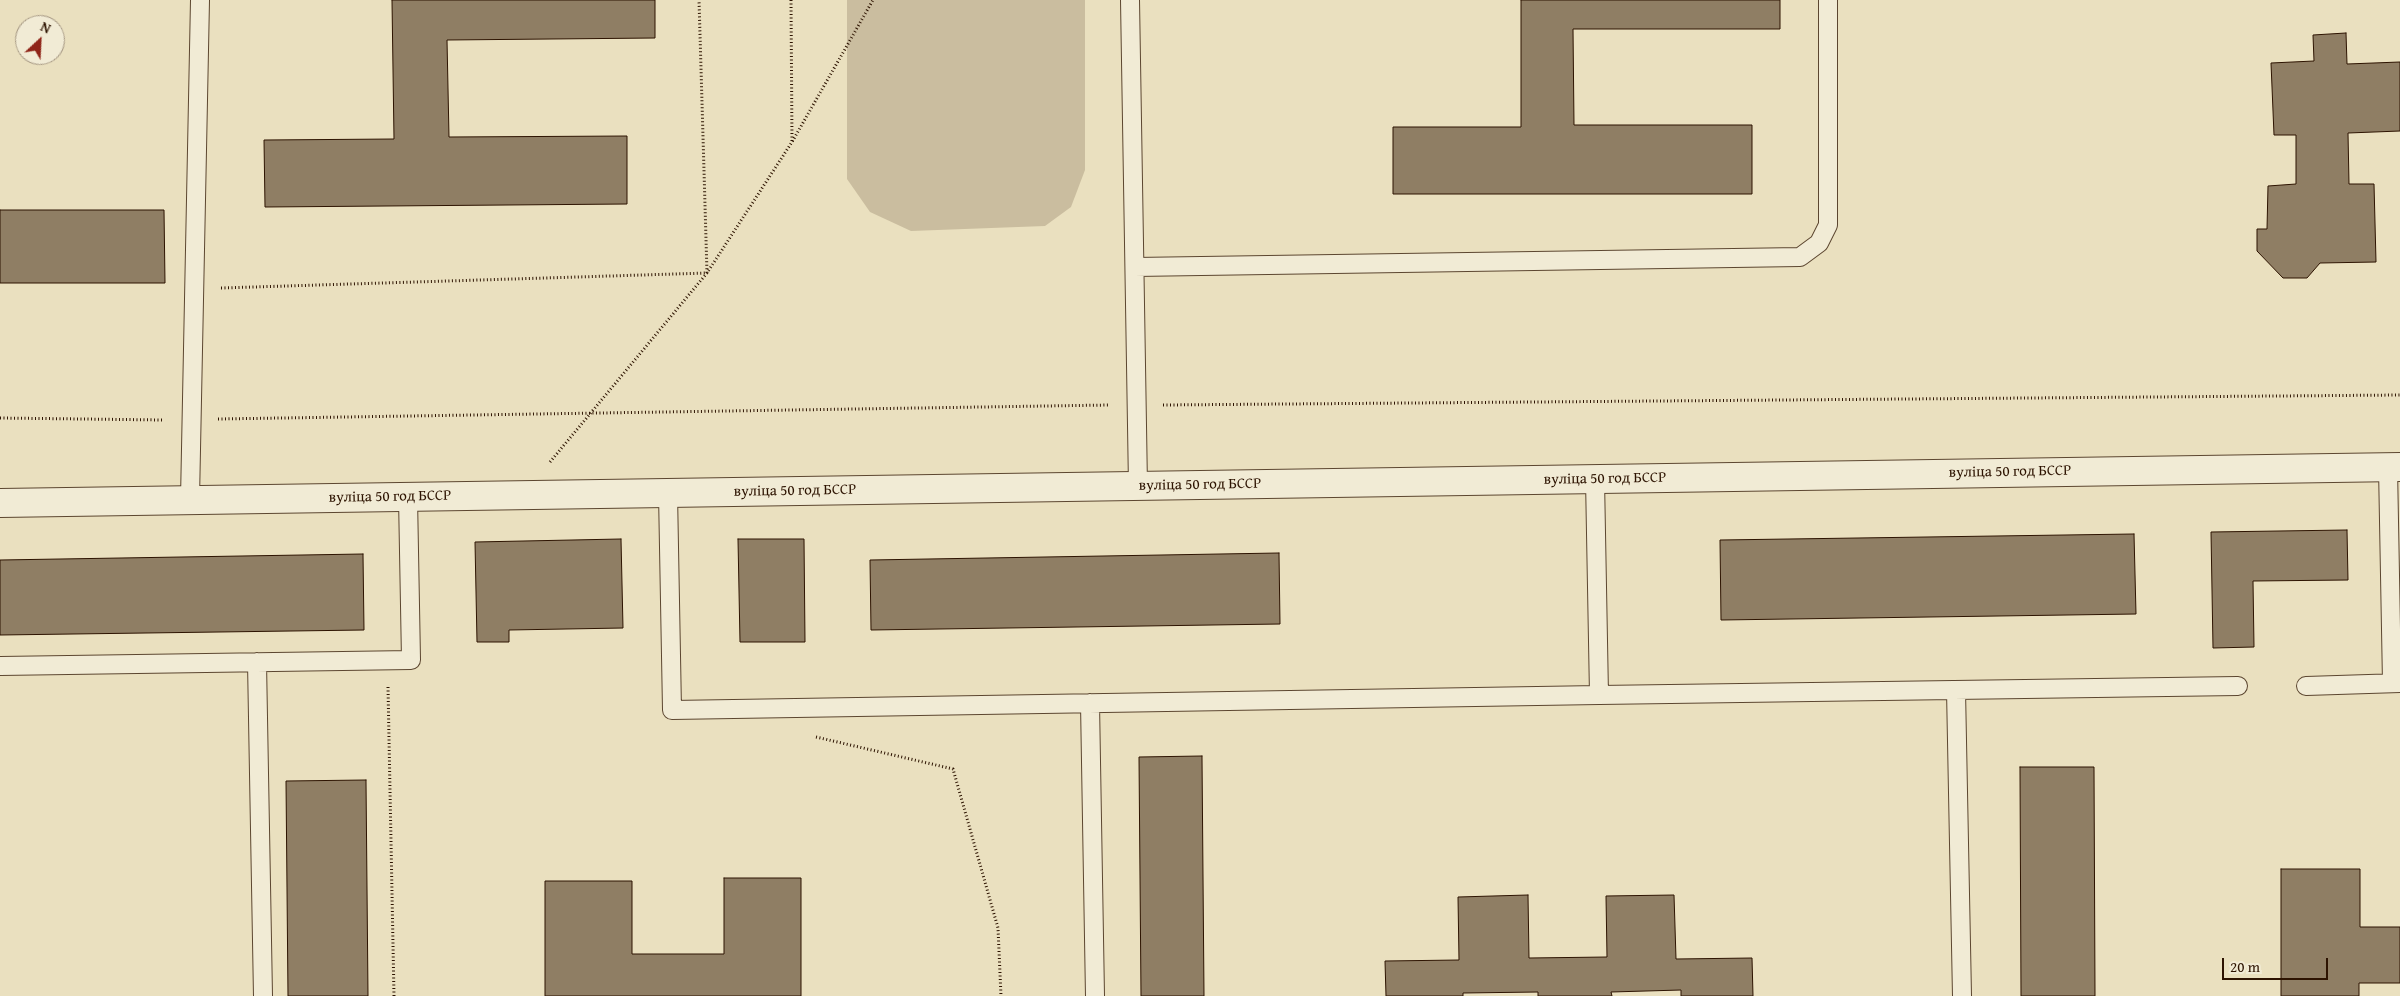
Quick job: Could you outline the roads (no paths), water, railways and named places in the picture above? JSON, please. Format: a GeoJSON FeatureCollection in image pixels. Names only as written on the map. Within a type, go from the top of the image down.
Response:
{"type":"FeatureCollection","features":[{"type":"Feature","properties":{"kind":"street","name":"вуліца 50 год БССР"},"geometry":{"type":"LineString","coordinates":[[0,502],[2394,467]]}},
{"type":"Feature","properties":{"kind":"lane"},"geometry":{"type":"LineString","coordinates":[[190,499],[200,0]]}},
{"type":"Feature","properties":{"kind":"lane"},"geometry":{"type":"LineString","coordinates":[[1130,0],[1138,486]]}},
{"type":"Feature","properties":{"kind":"lane"},"geometry":{"type":"LineString","coordinates":[[1135,267],[1800,257],[1819,243],[1828,225],[1828,0]]}},
{"type":"Feature","properties":{"kind":"lane"},"geometry":{"type":"LineString","coordinates":[[2306,686],[2396,683],[2394,467]]}},
{"type":"Feature","properties":{"kind":"lane"},"geometry":{"type":"LineString","coordinates":[[1595,479],[1599,695]]}},
{"type":"Feature","properties":{"kind":"lane"},"geometry":{"type":"LineString","coordinates":[[668,493],[672,710],[2238,686]]}},
{"type":"Feature","properties":{"kind":"lane"},"geometry":{"type":"LineString","coordinates":[[0,666],[411,660],[408,497]]}},
{"type":"Feature","properties":{"kind":"lane"},"geometry":{"type":"LineString","coordinates":[[257,662],[263,996]]}},
{"type":"Feature","properties":{"kind":"lane"},"geometry":{"type":"LineString","coordinates":[[1956,690],[1962,996]]}},
{"type":"Feature","properties":{"kind":"lane"},"geometry":{"type":"LineString","coordinates":[[1090,703],[1095,996]]}}]}
